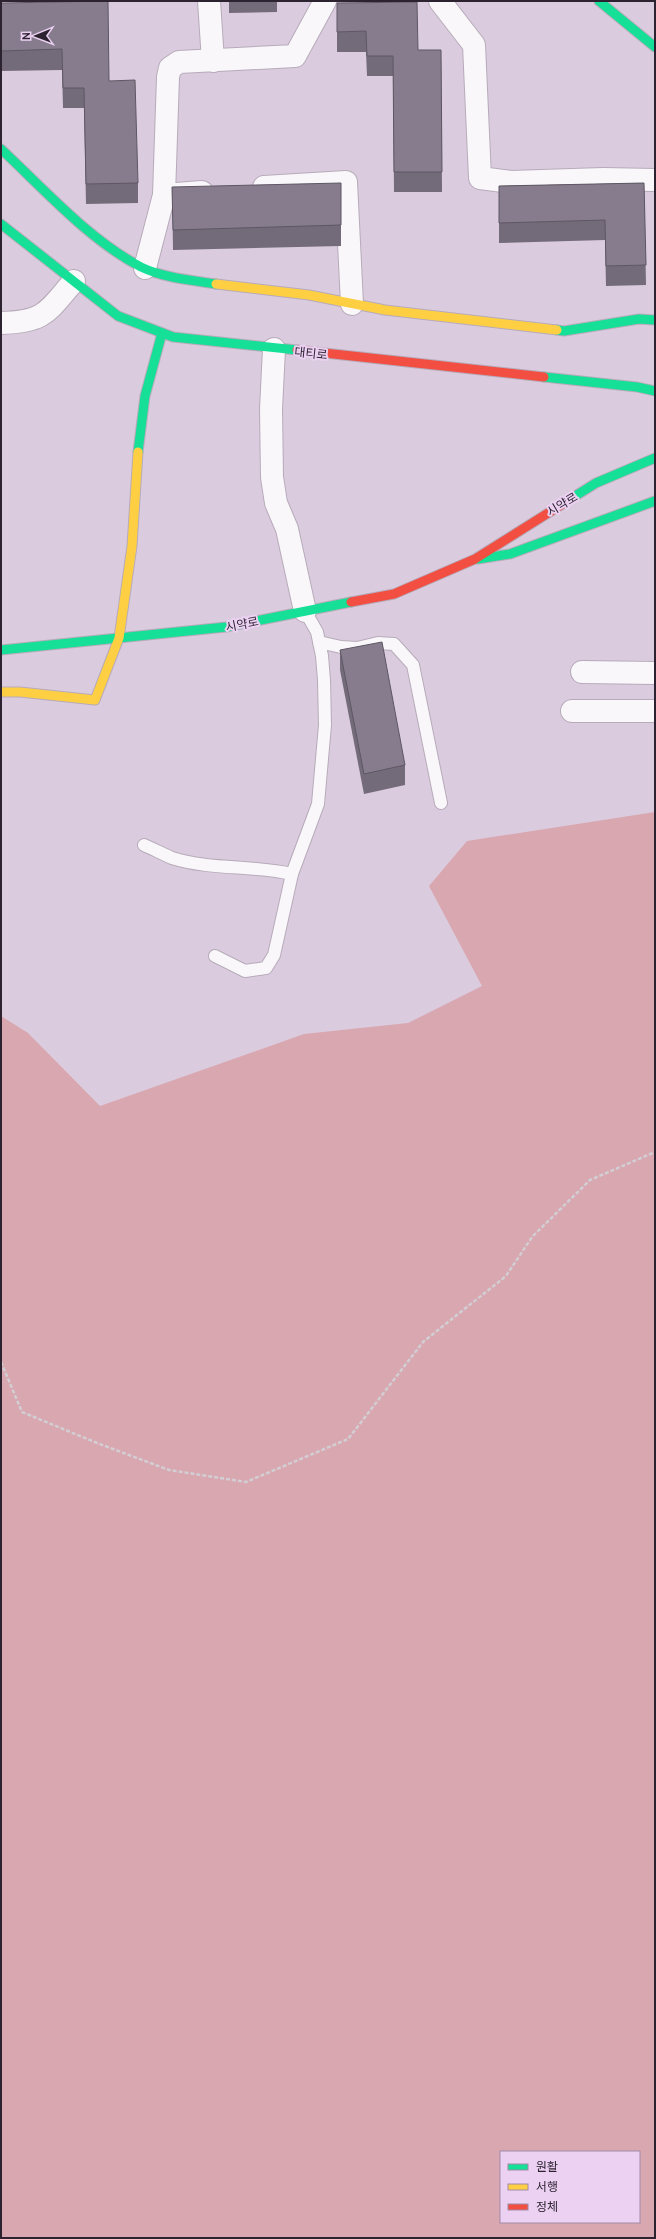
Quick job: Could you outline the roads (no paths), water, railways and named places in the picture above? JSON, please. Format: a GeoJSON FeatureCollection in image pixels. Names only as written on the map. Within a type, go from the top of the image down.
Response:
{"type":"FeatureCollection","features":[{"type":"Feature","properties":{"kind":"street"},"geometry":{"type":"LineString","coordinates":[[1,10],[13,1]]}},
{"type":"Feature","properties":{"kind":"street"},"geometry":{"type":"LineString","coordinates":[[209,1],[213,62]]}},
{"type":"Feature","properties":{"kind":"street"},"geometry":{"type":"LineString","coordinates":[[145,268],[164,195],[168,77],[170,68],[179,62],[213,62],[295,56],[325,1]]}},
{"type":"Feature","properties":{"kind":"street"},"geometry":{"type":"LineString","coordinates":[[440,1],[474,45],[480,178],[510,182],[603,179],[655,180]]}},
{"type":"Feature","properties":{"kind":"street"},"geometry":{"type":"LineString","coordinates":[[599,1],[655,47]]}},
{"type":"Feature","properties":{"kind":"street"},"geometry":{"type":"LineString","coordinates":[[1,149],[99,240],[145,268],[179,279],[309,295],[385,310],[564,331],[639,319],[655,320]]}},
{"type":"Feature","properties":{"kind":"street"},"geometry":{"type":"LineString","coordinates":[[243,188],[346,182],[352,304]]}},
{"type":"Feature","properties":{"kind":"street"},"geometry":{"type":"LineString","coordinates":[[164,195],[219,190]]}},
{"type":"Feature","properties":{"kind":"street","name":"대티로"},"geometry":{"type":"LineString","coordinates":[[1,224],[118,316],[173,338],[636,387],[655,391]]}},
{"type":"Feature","properties":{"kind":"street"},"geometry":{"type":"LineString","coordinates":[[1,323],[22,323],[37,318],[48,310],[74,281]]}},
{"type":"Feature","properties":{"kind":"street"},"geometry":{"type":"LineString","coordinates":[[1,692],[95,700],[119,638],[132,546],[136,464],[145,396],[162,333]]}},
{"type":"Feature","properties":{"kind":"street"},"geometry":{"type":"LineString","coordinates":[[274,349],[271,409],[272,477],[276,503],[287,529],[305,611]]}},
{"type":"Feature","properties":{"kind":"street","name":"시약로"},"geometry":{"type":"LineString","coordinates":[[1,650],[226,627],[394,594],[475,559],[499,542],[596,484],[655,458]]}},
{"type":"Feature","properties":{"kind":"street","name":"시약로"},"geometry":{"type":"LineString","coordinates":[[475,559],[510,554],[655,501]]}},
{"type":"Feature","properties":{"kind":"street"},"geometry":{"type":"LineString","coordinates":[[582,672],[655,673]]}},
{"type":"Feature","properties":{"kind":"street"},"geometry":{"type":"LineString","coordinates":[[572,711],[655,711]]}},
{"type":"Feature","properties":{"kind":"lane"},"geometry":{"type":"LineString","coordinates":[[215,956],[245,971],[266,968],[274,955],[292,874],[318,804],[324,725],[323,672],[317,632],[305,611]]}},
{"type":"Feature","properties":{"kind":"lane"},"geometry":{"type":"LineString","coordinates":[[319,642],[349,647],[378,642],[394,644],[413,665],[441,803]]}},
{"type":"Feature","properties":{"kind":"lane"},"geometry":{"type":"LineString","coordinates":[[144,845],[173,858],[202,863],[274,870],[292,874]]}}]}
